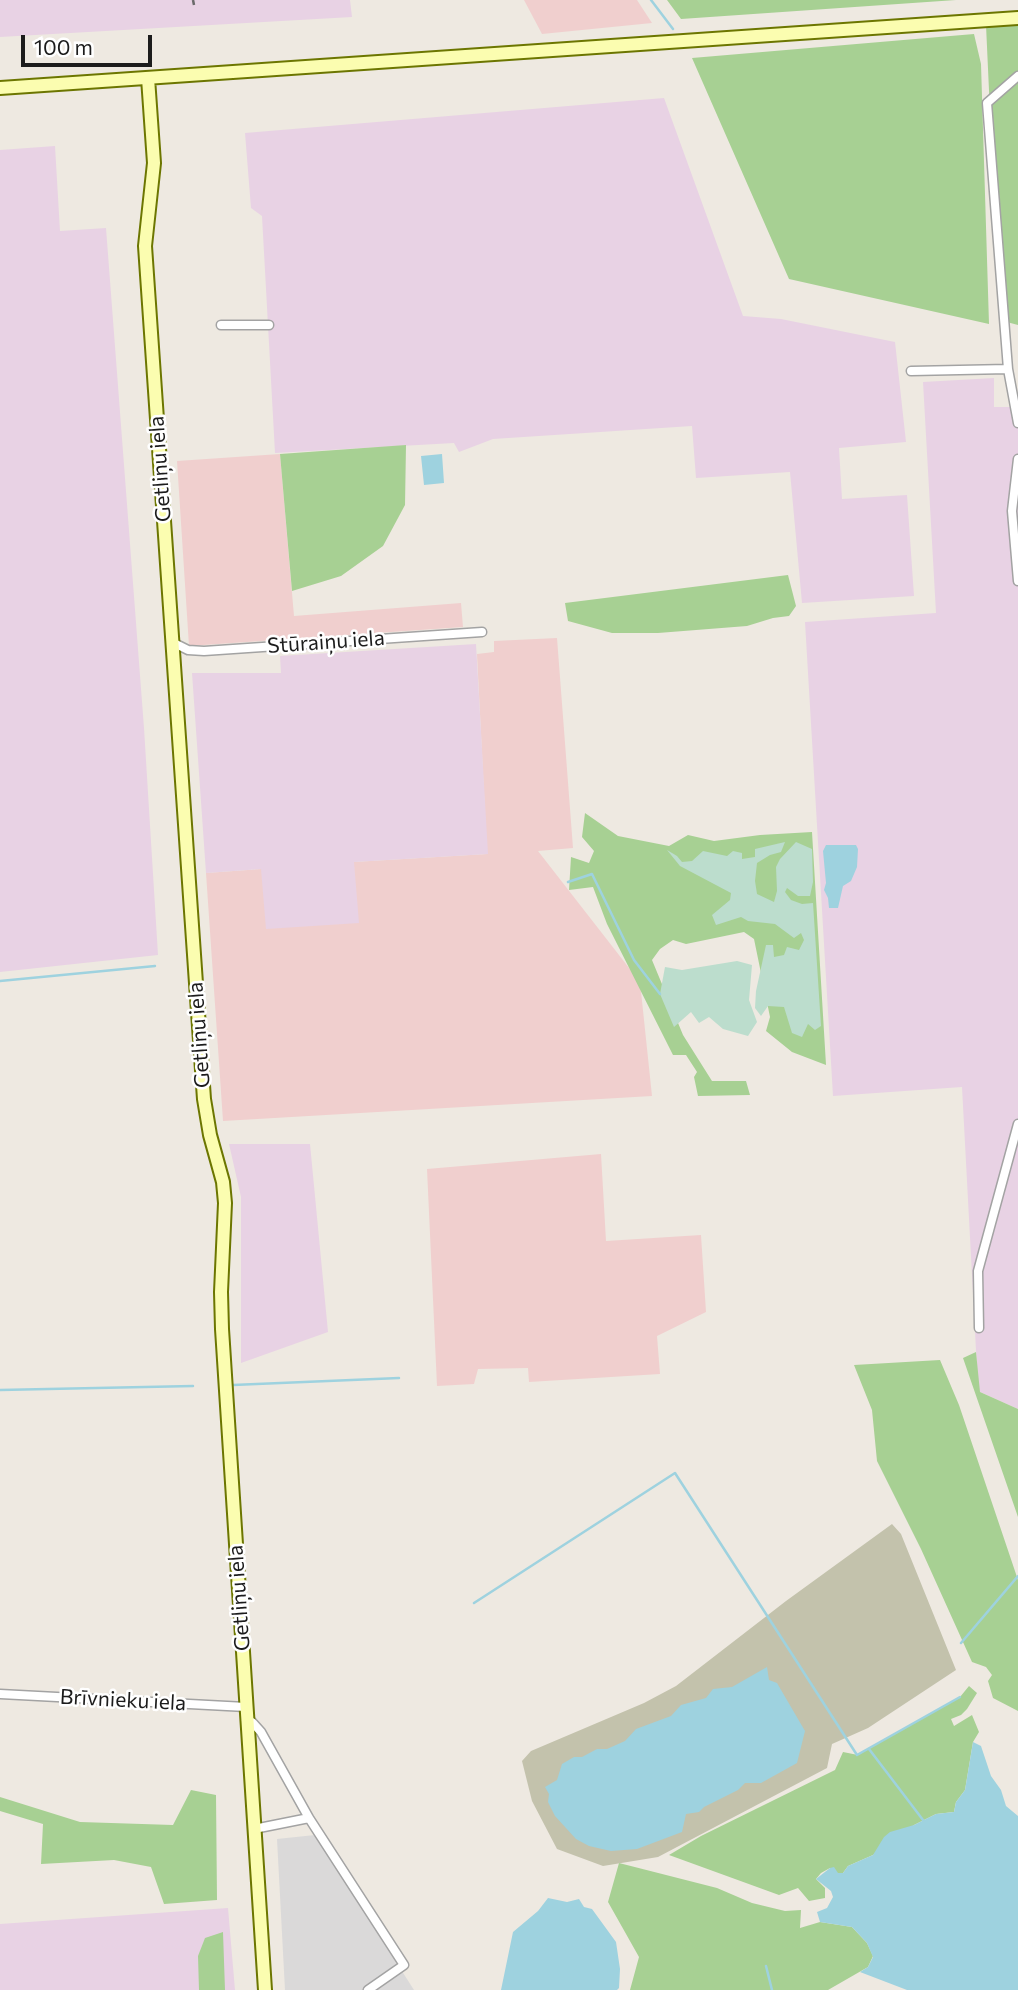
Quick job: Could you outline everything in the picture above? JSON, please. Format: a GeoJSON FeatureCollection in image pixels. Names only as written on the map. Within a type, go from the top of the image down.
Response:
{"type":"FeatureCollection","features":[{"type":"Feature","properties":{"kind":"street"},"geometry":{"type":"LineString","coordinates":[[0,88],[1018,18]]}},
{"type":"Feature","properties":{"kind":"street"},"geometry":{"type":"LineString","coordinates":[[1018,76],[987,103],[1008,369],[1018,423]]}},
{"type":"Feature","properties":{"kind":"street","name":"Getliņu iela"},"geometry":{"type":"LineString","coordinates":[[148,78],[153,163],[145,246],[204,1099],[209,1135],[223,1182],[225,1203],[222,1329],[265,1990]]}},
{"type":"Feature","properties":{"kind":"street"},"geometry":{"type":"LineString","coordinates":[[221,326],[269,325]]}},
{"type":"Feature","properties":{"kind":"street"},"geometry":{"type":"LineString","coordinates":[[911,371],[1008,369]]}},
{"type":"Feature","properties":{"kind":"street"},"geometry":{"type":"LineString","coordinates":[[1018,459],[1012,511],[1018,581]]}},
{"type":"Feature","properties":{"kind":"street","name":"Stūraiņu iela"},"geometry":{"type":"LineString","coordinates":[[172,642],[188,650],[204,651],[482,632]]}},
{"type":"Feature","properties":{"kind":"street"},"geometry":{"type":"LineString","coordinates":[[979,1328],[978,1271],[1018,1124]]}},
{"type":"Feature","properties":{"kind":"street","name":"Brīvnieku iela"},"geometry":{"type":"LineString","coordinates":[[0,1694],[246,1714]]}},
{"type":"Feature","properties":{"kind":"street"},"geometry":{"type":"LineString","coordinates":[[246,1714],[261,1732],[309,1818],[404,1965],[368,1990]]}},
{"type":"Feature","properties":{"kind":"street"},"geometry":{"type":"LineString","coordinates":[[254,1829],[309,1818]]}},
{"type":"Feature","properties":{"kind":"shaded area"},"geometry":{"type":"Polygon","coordinates":[[[0,0],[350,0],[352,17],[0,37],[0,0]]]}},
{"type":"Feature","properties":{"kind":"shaded area"},"geometry":{"type":"Polygon","coordinates":[[[524,0],[637,0],[652,23],[542,34],[524,0]]]}},
{"type":"Feature","properties":{"kind":"shaded area"},"geometry":{"type":"Polygon","coordinates":[[[664,98],[743,316],[781,319],[895,342],[906,442],[839,448],[842,499],[907,495],[914,596],[802,603],[790,472],[696,478],[692,426],[493,439],[459,452],[454,443],[275,453],[262,216],[251,208],[245,133],[664,98]]]}},
{"type":"Feature","properties":{"kind":"shaded area"},"geometry":{"type":"Polygon","coordinates":[[[55,146],[60,231],[106,228],[144,728],[158,955],[0,972],[0,150],[55,146]]]}},
{"type":"Feature","properties":{"kind":"shaded area"},"geometry":{"type":"Polygon","coordinates":[[[994,378],[994,407],[1018,407],[1018,1409],[980,1392],[978,1388],[962,1087],[833,1096],[805,622],[936,613],[923,382],[994,378]]]}},
{"type":"Feature","properties":{"kind":"shaded area"},"geometry":{"type":"Polygon","coordinates":[[[280,454],[294,616],[461,603],[463,627],[189,646],[177,461],[280,454]]]}},
{"type":"Feature","properties":{"kind":"shaded area"},"geometry":{"type":"Polygon","coordinates":[[[557,638],[573,848],[538,851],[640,982],[652,1096],[223,1121],[206,873],[261,869],[358,923],[353,862],[487,854],[477,654],[494,652],[494,641],[557,638]]]}},
{"type":"Feature","properties":{"kind":"shaded area"},"geometry":{"type":"Polygon","coordinates":[[[476,644],[488,854],[354,862],[359,923],[266,929],[261,869],[206,873],[192,673],[281,673],[280,656],[476,644]]]}},
{"type":"Feature","properties":{"kind":"shaded area"},"geometry":{"type":"Polygon","coordinates":[[[785,842],[781,852],[757,863],[755,881],[757,894],[774,902],[777,891],[776,867],[780,859],[796,842],[812,849],[813,882],[810,896],[798,896],[787,888],[785,892],[791,900],[802,904],[813,903],[821,1026],[815,1030],[808,1024],[802,1037],[792,1033],[784,1007],[768,1006],[761,1016],[755,1008],[766,945],[773,945],[774,957],[784,955],[787,947],[799,950],[804,940],[801,933],[794,938],[775,924],[748,921],[741,917],[716,925],[712,915],[730,900],[731,893],[680,866],[667,850],[682,862],[692,861],[703,851],[727,856],[733,851],[742,853],[742,859],[755,857],[755,849],[785,842]]]}},
{"type":"Feature","properties":{"kind":"shaded area"},"geometry":{"type":"Polygon","coordinates":[[[737,961],[752,965],[749,1000],[757,1022],[748,1036],[723,1029],[709,1017],[699,1023],[691,1012],[674,1027],[660,994],[665,967],[682,970],[737,961]]]}},
{"type":"Feature","properties":{"kind":"shaded area"},"geometry":{"type":"Polygon","coordinates":[[[229,1144],[310,1144],[328,1332],[241,1363],[241,1197],[229,1144]]]}},
{"type":"Feature","properties":{"kind":"shaded area"},"geometry":{"type":"Polygon","coordinates":[[[601,1154],[606,1241],[701,1235],[706,1312],[657,1336],[660,1374],[529,1382],[528,1368],[478,1369],[474,1384],[437,1386],[427,1169],[601,1154]]]}},
{"type":"Feature","properties":{"kind":"shaded area"},"geometry":{"type":"Polygon","coordinates":[[[892,1524],[901,1534],[956,1670],[868,1728],[832,1744],[827,1768],[658,1857],[603,1866],[557,1849],[532,1801],[522,1761],[531,1751],[644,1703],[676,1686],[892,1524]]]}},
{"type":"Feature","properties":{"kind":"shaded area"},"geometry":{"type":"Polygon","coordinates":[[[315,1835],[414,1990],[285,1990],[277,1839],[315,1835]]]}},
{"type":"Feature","properties":{"kind":"shaded area"},"geometry":{"type":"Polygon","coordinates":[[[228,1908],[235,1990],[0,1990],[0,1924],[228,1908]]]}},
{"type":"Feature","properties":{"kind":"green space"},"geometry":{"type":"Polygon","coordinates":[[[667,0],[956,0],[681,19],[667,0]]]}},
{"type":"Feature","properties":{"kind":"green space"},"geometry":{"type":"Polygon","coordinates":[[[1018,24],[1018,325],[1003,321],[986,25],[1018,24]]]}},
{"type":"Feature","properties":{"kind":"green space"},"geometry":{"type":"Polygon","coordinates":[[[974,34],[981,64],[989,324],[789,279],[692,58],[974,34]]]}},
{"type":"Feature","properties":{"kind":"green space"},"geometry":{"type":"Polygon","coordinates":[[[406,445],[405,505],[383,546],[341,576],[292,591],[280,454],[406,445]]]}},
{"type":"Feature","properties":{"kind":"green space"},"geometry":{"type":"Polygon","coordinates":[[[788,575],[796,606],[789,616],[747,626],[658,633],[612,633],[568,621],[565,603],[788,575]]]}},
{"type":"Feature","properties":{"kind":"green space"},"geometry":{"type":"Polygon","coordinates":[[[585,813],[618,836],[669,846],[688,835],[714,841],[812,832],[826,1065],[792,1052],[766,1031],[770,1017],[754,939],[744,932],[686,944],[673,940],[660,949],[652,960],[683,1035],[712,1081],[746,1081],[750,1095],[698,1096],[694,1077],[697,1072],[686,1055],[673,1055],[607,924],[593,887],[569,890],[571,857],[589,863],[594,851],[582,837],[585,813]]]}},
{"type":"Feature","properties":{"kind":"green space"},"geometry":{"type":"Polygon","coordinates":[[[976,1352],[980,1392],[1018,1409],[1018,1517],[963,1358],[976,1352]]]}},
{"type":"Feature","properties":{"kind":"green space"},"geometry":{"type":"Polygon","coordinates":[[[940,1360],[959,1405],[1018,1580],[1018,1711],[993,1698],[988,1681],[992,1675],[986,1667],[972,1662],[921,1549],[877,1461],[872,1410],[854,1365],[940,1360]]]}},
{"type":"Feature","properties":{"kind":"green space"},"geometry":{"type":"Polygon","coordinates":[[[969,1686],[977,1693],[961,1715],[951,1719],[954,1726],[972,1715],[979,1732],[973,1742],[965,1790],[956,1802],[954,1812],[936,1814],[914,1825],[873,1855],[848,1866],[843,1873],[838,1874],[830,1868],[821,1873],[816,1879],[825,1888],[825,1898],[809,1901],[798,1888],[779,1895],[669,1855],[701,1836],[835,1770],[843,1752],[858,1755],[960,1697],[969,1686]]]}},
{"type":"Feature","properties":{"kind":"green space"},"geometry":{"type":"Polygon","coordinates":[[[191,1790],[216,1795],[217,1900],[164,1904],[151,1867],[114,1860],[41,1864],[43,1824],[0,1811],[0,1797],[80,1822],[173,1825],[191,1790]]]}},
{"type":"Feature","properties":{"kind":"green space"},"geometry":{"type":"Polygon","coordinates":[[[619,1863],[717,1888],[752,1903],[785,1911],[801,1910],[800,1928],[820,1922],[852,1927],[867,1943],[873,1956],[868,1967],[828,1990],[630,1990],[639,1957],[608,1902],[619,1863]]]}},
{"type":"Feature","properties":{"kind":"green space"},"geometry":{"type":"Polygon","coordinates":[[[223,1932],[225,1990],[199,1990],[198,1956],[205,1938],[223,1932]]]}},
{"type":"Feature","properties":{"kind":"water"},"geometry":{"type":"Polygon","coordinates":[[[442,454],[444,483],[424,485],[421,456],[442,454]]]}},
{"type":"Feature","properties":{"kind":"water"},"geometry":{"type":"Polygon","coordinates":[[[826,845],[856,845],[858,849],[857,867],[851,881],[843,886],[838,908],[829,908],[824,890],[826,883],[823,851],[826,845]]]}},
{"type":"Feature","properties":{"kind":"water"},"geometry":{"type":"Polygon","coordinates":[[[767,1667],[769,1680],[777,1683],[805,1731],[797,1763],[761,1783],[745,1783],[738,1790],[699,1812],[686,1814],[682,1832],[637,1849],[611,1851],[589,1846],[576,1839],[555,1816],[545,1787],[557,1780],[562,1764],[574,1757],[582,1757],[597,1749],[607,1749],[625,1741],[636,1729],[671,1716],[681,1705],[706,1698],[713,1689],[732,1687],[767,1667]]]}},
{"type":"Feature","properties":{"kind":"water"},"geometry":{"type":"Polygon","coordinates":[[[973,1742],[981,1746],[991,1776],[1001,1790],[1006,1806],[1018,1816],[1018,1990],[907,1990],[860,1972],[868,1967],[873,1957],[867,1943],[852,1927],[820,1922],[817,1912],[827,1908],[833,1897],[831,1891],[816,1879],[834,1867],[838,1873],[843,1873],[848,1866],[873,1855],[890,1832],[914,1825],[936,1814],[954,1812],[956,1802],[965,1790],[973,1742]]]}},
{"type":"Feature","properties":{"kind":"water"},"geometry":{"type":"Polygon","coordinates":[[[548,1898],[567,1902],[579,1899],[584,1907],[592,1909],[616,1942],[620,1969],[617,1990],[501,1990],[513,1932],[538,1911],[548,1898]]]}},
{"type":"Feature","properties":{"kind":"waterway"},"geometry":{"type":"LineString","coordinates":[[651,0],[673,29]]}},
{"type":"Feature","properties":{"kind":"waterway"},"geometry":{"type":"LineString","coordinates":[[568,882],[592,874],[634,960],[660,994]]}},
{"type":"Feature","properties":{"kind":"waterway"},"geometry":{"type":"LineString","coordinates":[[0,981],[155,966]]}},
{"type":"Feature","properties":{"kind":"waterway"},"geometry":{"type":"LineString","coordinates":[[233,1385],[399,1378]]}},
{"type":"Feature","properties":{"kind":"waterway"},"geometry":{"type":"LineString","coordinates":[[0,1390],[193,1386]]}},
{"type":"Feature","properties":{"kind":"waterway"},"geometry":{"type":"LineString","coordinates":[[474,1603],[675,1473],[857,1755],[960,1697]]}},
{"type":"Feature","properties":{"kind":"waterway"},"geometry":{"type":"LineString","coordinates":[[961,1643],[1018,1576]]}},
{"type":"Feature","properties":{"kind":"waterway"},"geometry":{"type":"LineString","coordinates":[[869,1749],[923,1820]]}},
{"type":"Feature","properties":{"kind":"waterway"},"geometry":{"type":"LineString","coordinates":[[766,1966],[772,1990]]}},
{"type":"Feature","properties":{"kind":"railway"},"geometry":{"type":"LineString","coordinates":[[193,0],[194,5]]}}]}
